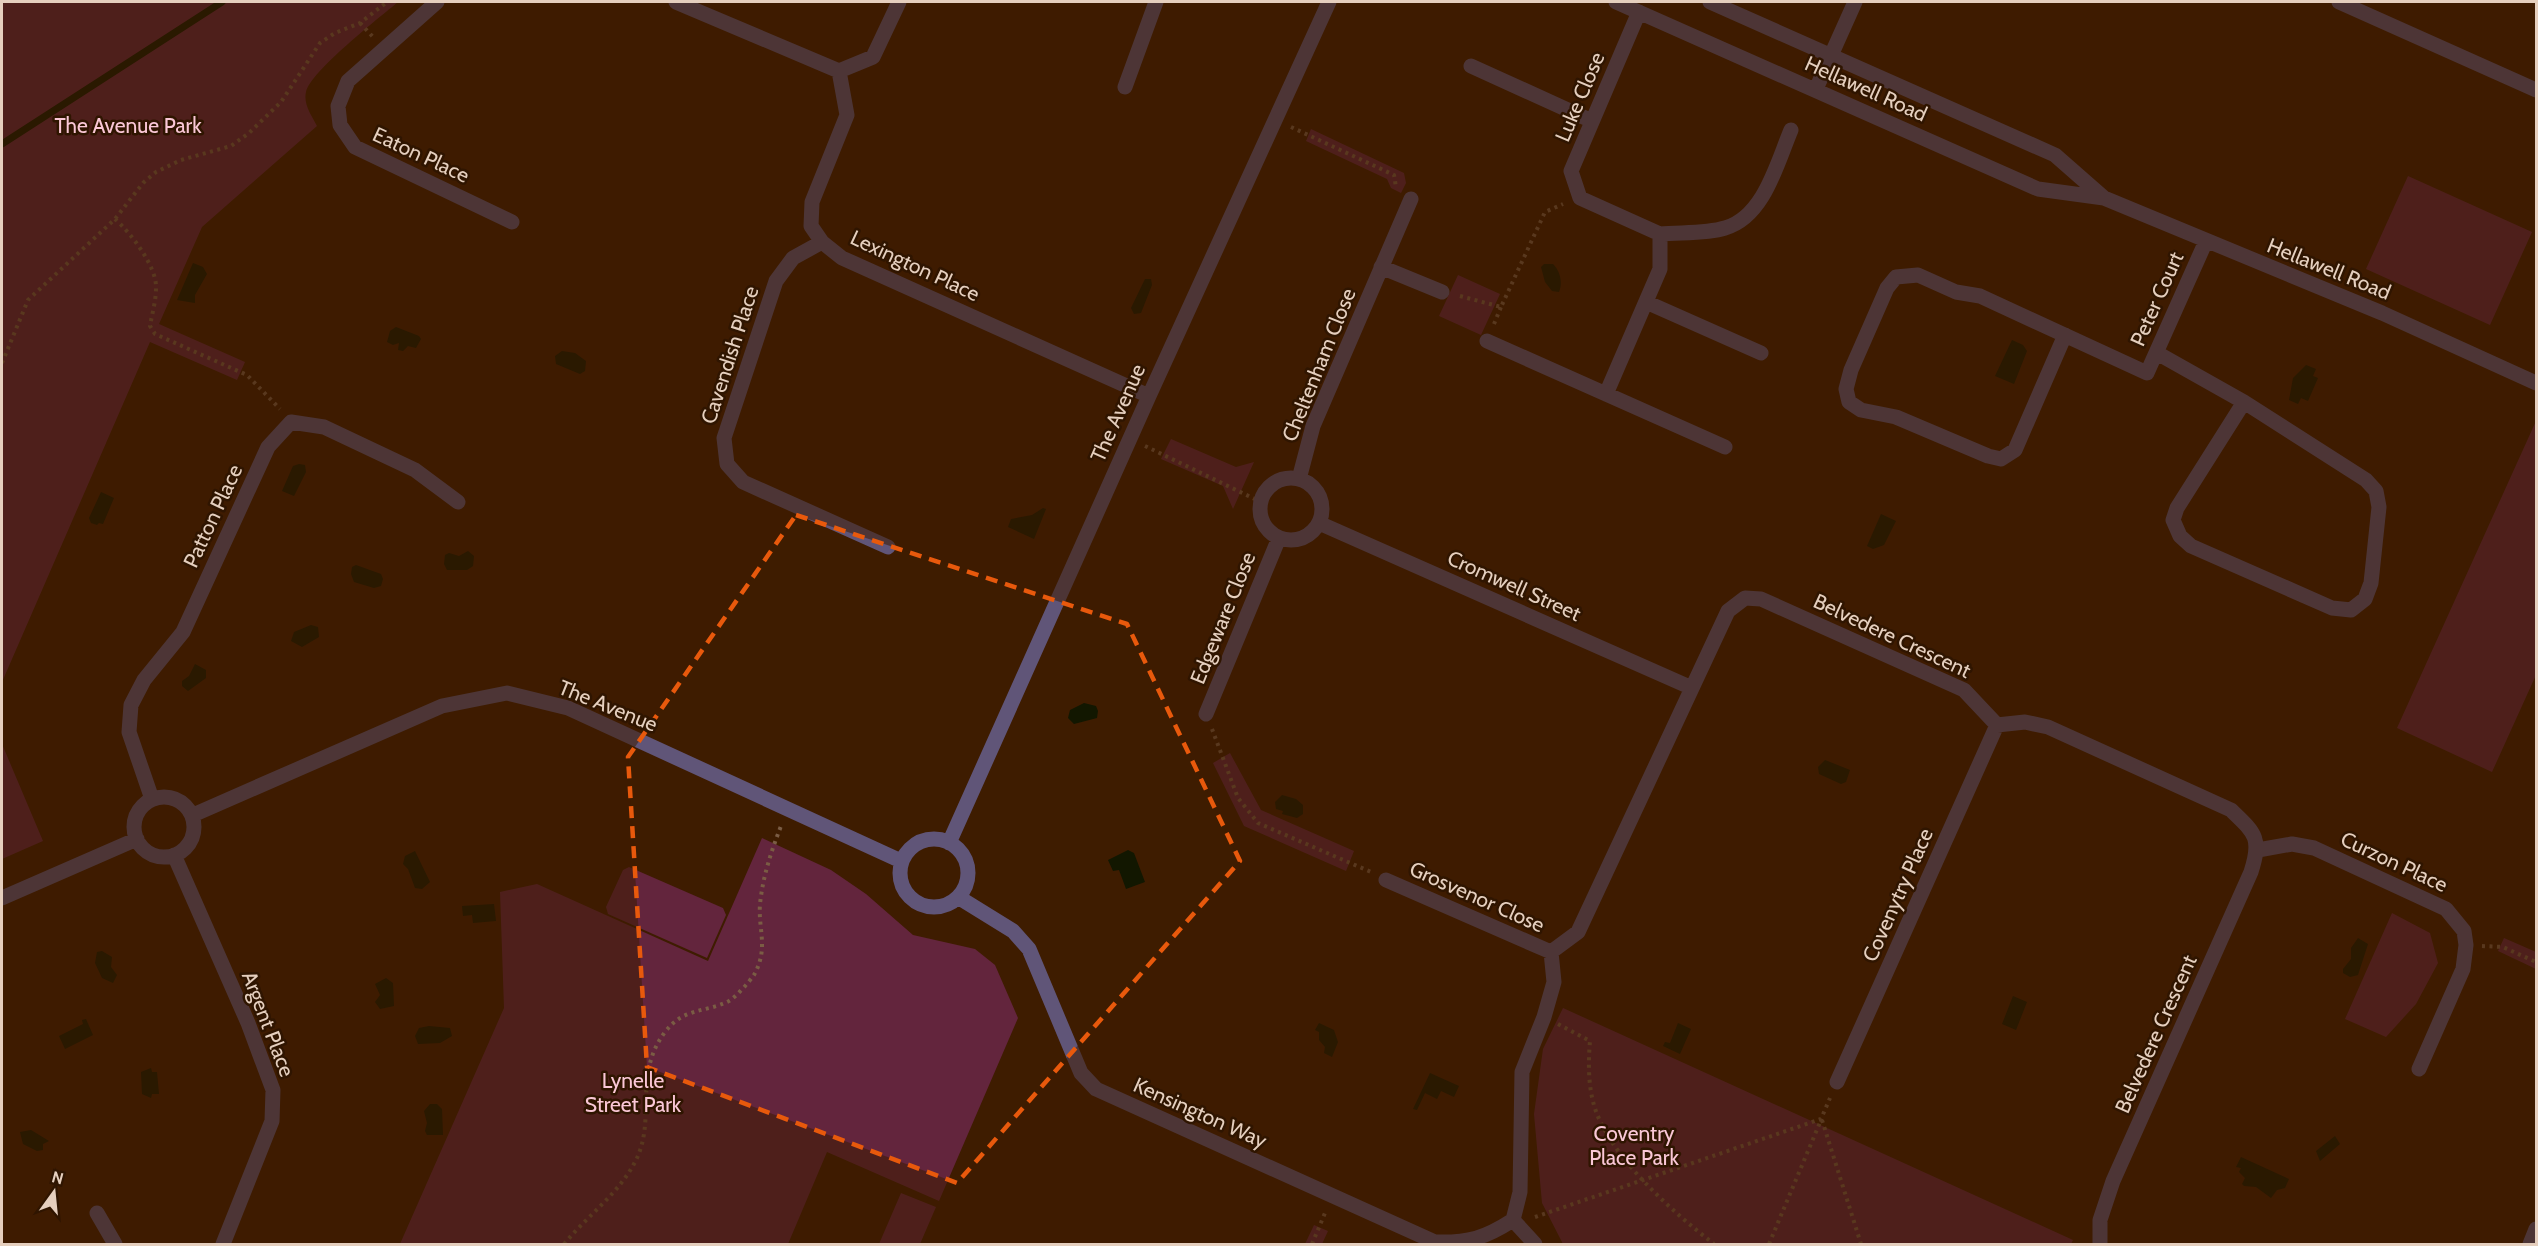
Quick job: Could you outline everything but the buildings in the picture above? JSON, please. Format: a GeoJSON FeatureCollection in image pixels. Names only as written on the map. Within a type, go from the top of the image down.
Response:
{"type":"FeatureCollection","features":[{"type":"Feature","properties":{"kind":"street","name":"Eaton Place"},"geometry":{"type":"LineString","coordinates":[[437,2],[348,81],[338,106],[340,125],[355,147],[512,222]]}},
{"type":"Feature","properties":{"kind":"street"},"geometry":{"type":"LineString","coordinates":[[676,2],[838,71],[873,57],[899,2]]}},
{"type":"Feature","properties":{"kind":"street"},"geometry":{"type":"LineString","coordinates":[[1125,87],[1156,2]]}},
{"type":"Feature","properties":{"kind":"street","name":"The Avenue"},"geometry":{"type":"LineString","coordinates":[[949,843],[1130,438],[1329,2]]}},
{"type":"Feature","properties":{"kind":"street","name":"Hellawell Road"},"geometry":{"type":"LineString","coordinates":[[1616,2],[2038,189],[2104,198],[2382,313],[2536,382]]}},
{"type":"Feature","properties":{"kind":"street","name":"Hellawell Road"},"geometry":{"type":"LineString","coordinates":[[1710,2],[2055,155],[2104,198]]}},
{"type":"Feature","properties":{"kind":"street"},"geometry":{"type":"LineString","coordinates":[[1816,90],[1855,2]]}},
{"type":"Feature","properties":{"kind":"street"},"geometry":{"type":"LineString","coordinates":[[2338,2],[2536,90]]}},
{"type":"Feature","properties":{"kind":"street","name":"Luke Close"},"geometry":{"type":"LineString","coordinates":[[1581,198],[1570,171],[1639,12]]}},
{"type":"Feature","properties":{"kind":"street"},"geometry":{"type":"LineString","coordinates":[[1471,66],[1592,121]]}},
{"type":"Feature","properties":{"kind":"street","name":"Lexington Place"},"geometry":{"type":"LineString","coordinates":[[838,71],[848,115],[812,202],[811,226],[822,242],[842,258],[1149,396]]}},
{"type":"Feature","properties":{"kind":"street"},"geometry":{"type":"LineString","coordinates":[[1581,198],[1660,234],[1726,228],[1746,217],[1760,201],[1791,130]]}},
{"type":"Feature","properties":{"kind":"street","name":"Cheltenham Close"},"geometry":{"type":"LineString","coordinates":[[1299,479],[1312,426],[1412,199]]}},
{"type":"Feature","properties":{"kind":"street"},"geometry":{"type":"LineString","coordinates":[[1606,394],[1660,269],[1660,234]]}},
{"type":"Feature","properties":{"kind":"street","name":"Peter Court"},"geometry":{"type":"LineString","coordinates":[[2066,335],[2147,373],[2206,241]]}},
{"type":"Feature","properties":{"kind":"street","name":"Cavendish Place"},"geometry":{"type":"LineString","coordinates":[[822,242],[793,258],[776,281],[724,438],[727,464],[743,482],[888,547]]}},
{"type":"Feature","properties":{"kind":"street"},"geometry":{"type":"LineString","coordinates":[[1381,267],[1442,292]]}},
{"type":"Feature","properties":{"kind":"street"},"geometry":{"type":"LineString","coordinates":[[1906,274],[1918,275],[1956,292],[1980,296],[2066,335],[2015,450],[2001,459],[1988,456],[1896,417],[1861,410],[1849,402],[1846,389],[1851,369],[1887,288],[1896,277],[1906,274]]}},
{"type":"Feature","properties":{"kind":"street"},"geometry":{"type":"LineString","coordinates":[[1646,302],[1761,353]]}},
{"type":"Feature","properties":{"kind":"street"},"geometry":{"type":"LineString","coordinates":[[1487,341],[1725,447]]}},
{"type":"Feature","properties":{"kind":"street"},"geometry":{"type":"LineString","coordinates":[[2157,353],[2244,402],[2366,480],[2376,491],[2379,507],[2371,583],[2365,599],[2351,610],[2332,608],[2191,546],[2180,536],[2173,520],[2177,508],[2244,402]]}},
{"type":"Feature","properties":{"kind":"street"},"geometry":{"type":"LineString","coordinates":[[291,422],[324,427],[415,470],[458,502]]}},
{"type":"Feature","properties":{"kind":"street","name":"Patton Place"},"geometry":{"type":"LineString","coordinates":[[152,799],[129,732],[131,705],[144,680],[183,632],[268,447],[291,422]]}},
{"type":"Feature","properties":{"kind":"street"},"geometry":{"type":"LineString","coordinates":[[1299,479],[1314,489],[1319,496],[1322,505],[1319,522],[1307,536],[1298,539],[1279,538],[1266,527],[1262,519],[1261,502],[1264,493],[1280,480],[1299,479]]}},
{"type":"Feature","properties":{"kind":"street","name":"Cromwell Street"},"geometry":{"type":"LineString","coordinates":[[1319,522],[1692,688]]}},
{"type":"Feature","properties":{"kind":"street","name":"Edgeware Close"},"geometry":{"type":"LineString","coordinates":[[1206,714],[1279,538]]}},
{"type":"Feature","properties":{"kind":"street","name":"Belvedere Crescent"},"geometry":{"type":"LineString","coordinates":[[1551,952],[1578,932],[1728,611],[1745,598],[1761,599],[1964,690],[1997,725]]}},
{"type":"Feature","properties":{"kind":"street","name":"The Avenue"},"geometry":{"type":"LineString","coordinates":[[192,815],[442,706],[507,693],[568,708],[902,861]]}},
{"type":"Feature","properties":{"kind":"street"},"geometry":{"type":"LineString","coordinates":[[1997,725],[2025,722],[2048,727],[2230,810],[2251,830],[2258,850]]}},
{"type":"Feature","properties":{"kind":"street","name":"Covenytry Place"},"geometry":{"type":"LineString","coordinates":[[1838,1082],[1997,725]]}},
{"type":"Feature","properties":{"kind":"street"},"geometry":{"type":"LineString","coordinates":[[171,797],[180,801],[192,815],[194,835],[183,851],[174,855],[157,856],[148,853],[137,839],[134,821],[144,804],[152,799],[171,797]]}},
{"type":"Feature","properties":{"kind":"street"},"geometry":{"type":"LineString","coordinates":[[2,898],[137,839]]}},
{"type":"Feature","properties":{"kind":"street"},"geometry":{"type":"LineString","coordinates":[[932,839],[949,843],[959,850],[968,869],[964,889],[948,904],[937,907],[915,902],[901,884],[902,861],[914,845],[922,841],[932,839]]}},
{"type":"Feature","properties":{"kind":"street","name":"Curzon Place"},"geometry":{"type":"LineString","coordinates":[[2258,850],[2292,844],[2314,848],[2446,909],[2464,931],[2466,945]]}},
{"type":"Feature","properties":{"kind":"street","name":"Belvedere Crescent"},"geometry":{"type":"LineString","coordinates":[[2100,1245],[2100,1220],[2113,1181],[2252,872],[2258,850]]}},
{"type":"Feature","properties":{"kind":"street","name":"Argent Place"},"geometry":{"type":"LineString","coordinates":[[174,855],[248,1023],[273,1090],[272,1121],[223,1245]]}},
{"type":"Feature","properties":{"kind":"street","name":"Grosvenor Close"},"geometry":{"type":"LineString","coordinates":[[1386,880],[1551,952]]}},
{"type":"Feature","properties":{"kind":"street","name":"Kensington Way"},"geometry":{"type":"LineString","coordinates":[[958,897],[1013,931],[1029,949],[1081,1073],[1096,1089],[1435,1242],[1464,1243],[1491,1234],[1514,1220]]}},
{"type":"Feature","properties":{"kind":"street"},"geometry":{"type":"LineString","coordinates":[[2419,1069],[2463,969],[2466,945]]}},
{"type":"Feature","properties":{"kind":"street"},"geometry":{"type":"LineString","coordinates":[[1535,1245],[1514,1220],[1520,1192],[1522,1072],[1544,1017],[1554,982],[1551,952]]}},
{"type":"Feature","properties":{"kind":"street"},"geometry":{"type":"LineString","coordinates":[[97,1213],[115,1245]]}},
{"type":"Feature","properties":{"kind":"street"},"geometry":{"type":"LineString","coordinates":[[2530,1245],[2536,1229]]}},
{"type":"Feature","properties":{"kind":"path"},"geometry":{"type":"LineString","coordinates":[[2,363],[28,300],[115,219],[143,183],[156,172],[181,160],[231,146],[249,133],[280,102],[320,43],[335,33],[360,23],[387,2]]}},
{"type":"Feature","properties":{"kind":"path"},"geometry":{"type":"LineString","coordinates":[[1275,120],[1394,175],[1397,182],[1396,189]]}},
{"type":"Feature","properties":{"kind":"path"},"geometry":{"type":"LineString","coordinates":[[1442,292],[1501,307],[1545,212],[1581,198]]}},
{"type":"Feature","properties":{"kind":"path"},"geometry":{"type":"LineString","coordinates":[[115,219],[138,245],[154,276],[156,286],[150,327],[155,334],[247,375],[291,422]]}},
{"type":"Feature","properties":{"kind":"path"},"geometry":{"type":"LineString","coordinates":[[1130,438],[1261,502]]}},
{"type":"Feature","properties":{"kind":"path"},"geometry":{"type":"LineString","coordinates":[[1206,714],[1238,798],[1258,823],[1386,880]]}},
{"type":"Feature","properties":{"kind":"path"},"geometry":{"type":"LineString","coordinates":[[564,1245],[603,1201],[621,1185],[638,1156],[646,1122],[645,1086],[653,1052],[666,1030],[688,1012],[729,1001],[753,975],[764,947],[760,907],[766,865],[788,808]]}},
{"type":"Feature","properties":{"kind":"path"},"geometry":{"type":"LineString","coordinates":[[2466,945],[2503,947],[2536,962]]}},
{"type":"Feature","properties":{"kind":"path"},"geometry":{"type":"LineString","coordinates":[[1544,1017],[1590,1041],[1588,1073],[1597,1114],[1616,1145],[1643,1180],[1677,1215],[1714,1245]]}},
{"type":"Feature","properties":{"kind":"path"},"geometry":{"type":"LineString","coordinates":[[1769,1245],[1838,1082]]}},
{"type":"Feature","properties":{"kind":"path"},"geometry":{"type":"LineString","coordinates":[[1514,1220],[1534,1217],[1821,1119]]}},
{"type":"Feature","properties":{"kind":"path"},"geometry":{"type":"LineString","coordinates":[[1821,1119],[1861,1245]]}},
{"type":"Feature","properties":{"kind":"path"},"geometry":{"type":"LineString","coordinates":[[1311,1245],[1333,1196]]}},
{"type":"Feature","properties":{"kind":"highlighted area"},"geometry":{"type":"Polygon","coordinates":[[[796,515],[1127,624],[1240,861],[957,1183],[647,1067],[628,757],[796,515]]]}},
{"type":"Feature","properties":{"kind":"green space","name":"The Avenue Park"},"geometry":{"type":"Polygon","coordinates":[[[2,2],[398,2],[347,45],[311,83],[305,96],[308,110],[317,126],[202,227],[159,324],[245,362],[237,380],[150,342],[2,682],[2,2]]]}},
{"type":"Feature","properties":{"kind":"green space"},"geometry":{"type":"Polygon","coordinates":[[[1311,129],[1404,173],[1406,183],[1401,193],[1391,188],[1387,179],[1306,141],[1311,129]]]}},
{"type":"Feature","properties":{"kind":"green space"},"geometry":{"type":"Polygon","coordinates":[[[2408,176],[2532,232],[2490,325],[2366,269],[2408,176]]]}},
{"type":"Feature","properties":{"kind":"green space"},"geometry":{"type":"Polygon","coordinates":[[[1458,275],[1500,294],[1481,335],[1439,316],[1458,275]]]}},
{"type":"Feature","properties":{"kind":"green space"},"geometry":{"type":"Polygon","coordinates":[[[2536,421],[2536,675],[2492,772],[2397,728],[2536,421]]]}},
{"type":"Feature","properties":{"kind":"green space"},"geometry":{"type":"Polygon","coordinates":[[[1171,439],[1236,467],[1254,462],[1233,509],[1223,486],[1161,459],[1171,439]]]}},
{"type":"Feature","properties":{"kind":"green space"},"geometry":{"type":"Polygon","coordinates":[[[2,744],[43,841],[2,859],[2,744]]]}},
{"type":"Feature","properties":{"kind":"green space"},"geometry":{"type":"Polygon","coordinates":[[[1230,753],[1261,810],[1354,851],[1346,871],[1244,826],[1213,763],[1230,753]]]}},
{"type":"Feature","properties":{"kind":"green space","name":"Lynelle Street Park"},"geometry":{"type":"Polygon","coordinates":[[[762,838],[831,870],[866,894],[913,935],[975,949],[995,965],[1018,1018],[939,1201],[827,1152],[788,1244],[400,1244],[504,1008],[500,892],[537,884],[708,961],[762,838]]]}},
{"type":"Feature","properties":{"kind":"green space"},"geometry":{"type":"Polygon","coordinates":[[[629,867],[723,908],[726,915],[707,958],[608,914],[606,907],[623,870],[629,867]]]}},
{"type":"Feature","properties":{"kind":"green space"},"geometry":{"type":"Polygon","coordinates":[[[2392,913],[2430,933],[2438,963],[2416,1004],[2386,1037],[2345,1019],[2392,913]]]}},
{"type":"Feature","properties":{"kind":"green space"},"geometry":{"type":"Polygon","coordinates":[[[2504,938],[2536,952],[2536,969],[2498,951],[2504,938]]]}},
{"type":"Feature","properties":{"kind":"green space","name":"Coventry Place Park"},"geometry":{"type":"Polygon","coordinates":[[[1563,1008],[2073,1240],[2071,1244],[1563,1244],[1542,1203],[1534,1114],[1543,1049],[1563,1008]]]}},
{"type":"Feature","properties":{"kind":"green space"},"geometry":{"type":"Polygon","coordinates":[[[901,1193],[936,1207],[920,1244],[879,1244],[901,1193]]]}},
{"type":"Feature","properties":{"kind":"green space"},"geometry":{"type":"Polygon","coordinates":[[[1314,1225],[1328,1231],[1322,1244],[1305,1244],[1314,1225]]]}},
{"type":"Feature","properties":{"kind":"shaded area"},"geometry":{"type":"Polygon","coordinates":[[[193,263],[203,267],[207,274],[195,295],[195,303],[177,300],[193,263]]]}},
{"type":"Feature","properties":{"kind":"shaded area"},"geometry":{"type":"Polygon","coordinates":[[[1544,264],[1553,264],[1557,270],[1561,281],[1559,292],[1552,291],[1545,282],[1541,267],[1544,264]]]}},
{"type":"Feature","properties":{"kind":"shaded area"},"geometry":{"type":"Polygon","coordinates":[[[1145,279],[1151,279],[1152,285],[1141,313],[1134,314],[1131,308],[1145,279]]]}},
{"type":"Feature","properties":{"kind":"shaded area"},"geometry":{"type":"Polygon","coordinates":[[[396,327],[419,336],[421,339],[416,348],[408,346],[403,351],[398,350],[399,343],[393,345],[387,342],[390,331],[396,327]]]}},
{"type":"Feature","properties":{"kind":"shaded area"},"geometry":{"type":"Polygon","coordinates":[[[2012,340],[2023,345],[2027,351],[2014,384],[1995,376],[2012,340]]]}},
{"type":"Feature","properties":{"kind":"shaded area"},"geometry":{"type":"Polygon","coordinates":[[[562,351],[575,353],[586,361],[585,371],[580,374],[556,364],[555,356],[562,351]]]}},
{"type":"Feature","properties":{"kind":"shaded area"},"geometry":{"type":"Polygon","coordinates":[[[2306,365],[2316,369],[2313,376],[2318,378],[2308,401],[2301,398],[2298,404],[2289,400],[2293,378],[2306,365]]]}},
{"type":"Feature","properties":{"kind":"shaded area"},"geometry":{"type":"Polygon","coordinates":[[[305,465],[306,472],[294,496],[282,491],[293,466],[305,465]]]}},
{"type":"Feature","properties":{"kind":"shaded area"},"geometry":{"type":"Polygon","coordinates":[[[101,492],[114,498],[103,524],[97,525],[91,523],[89,518],[101,492]]]}},
{"type":"Feature","properties":{"kind":"shaded area"},"geometry":{"type":"Polygon","coordinates":[[[1043,508],[1046,509],[1034,539],[1008,527],[1011,519],[1032,515],[1043,508]]]}},
{"type":"Feature","properties":{"kind":"shaded area"},"geometry":{"type":"Polygon","coordinates":[[[1881,514],[1896,521],[1884,545],[1873,549],[1867,546],[1881,514]]]}},
{"type":"Feature","properties":{"kind":"shaded area"},"geometry":{"type":"Polygon","coordinates":[[[468,551],[474,556],[473,566],[467,570],[447,570],[444,564],[445,555],[449,553],[459,556],[468,551]]]}},
{"type":"Feature","properties":{"kind":"shaded area"},"geometry":{"type":"Polygon","coordinates":[[[356,565],[381,574],[383,579],[381,586],[374,588],[354,582],[351,574],[352,567],[356,565]]]}},
{"type":"Feature","properties":{"kind":"shaded area"},"geometry":{"type":"Polygon","coordinates":[[[311,625],[318,627],[319,637],[302,647],[291,641],[294,632],[311,625]]]}},
{"type":"Feature","properties":{"kind":"shaded area"},"geometry":{"type":"Polygon","coordinates":[[[195,664],[206,670],[206,678],[188,691],[182,686],[182,681],[189,676],[195,664]]]}},
{"type":"Feature","properties":{"kind":"shaded area"},"geometry":{"type":"Polygon","coordinates":[[[1084,703],[1096,706],[1097,718],[1074,724],[1068,718],[1070,710],[1084,703]]]}},
{"type":"Feature","properties":{"kind":"shaded area"},"geometry":{"type":"Polygon","coordinates":[[[1825,760],[1850,770],[1846,782],[1841,784],[1819,774],[1818,767],[1825,760]]]}},
{"type":"Feature","properties":{"kind":"shaded area"},"geometry":{"type":"Polygon","coordinates":[[[1282,795],[1296,799],[1303,805],[1303,814],[1297,818],[1282,814],[1283,811],[1276,809],[1275,802],[1282,795]]]}},
{"type":"Feature","properties":{"kind":"shaded area"},"geometry":{"type":"Polygon","coordinates":[[[1128,850],[1134,853],[1145,882],[1126,889],[1119,870],[1113,871],[1108,860],[1128,850]]]}},
{"type":"Feature","properties":{"kind":"shaded area"},"geometry":{"type":"Polygon","coordinates":[[[415,851],[430,882],[422,889],[415,888],[408,869],[403,864],[405,856],[415,851]]]}},
{"type":"Feature","properties":{"kind":"shaded area"},"geometry":{"type":"Polygon","coordinates":[[[494,904],[496,921],[473,923],[472,915],[463,916],[462,906],[494,904]]]}},
{"type":"Feature","properties":{"kind":"shaded area"},"geometry":{"type":"Polygon","coordinates":[[[2358,938],[2368,944],[2358,975],[2350,977],[2343,973],[2343,969],[2351,959],[2351,948],[2358,938]]]}},
{"type":"Feature","properties":{"kind":"shaded area"},"geometry":{"type":"Polygon","coordinates":[[[102,951],[112,957],[111,967],[117,975],[113,983],[102,978],[95,963],[97,952],[102,951]]]}},
{"type":"Feature","properties":{"kind":"shaded area"},"geometry":{"type":"Polygon","coordinates":[[[386,978],[393,983],[394,1006],[380,1009],[375,1002],[380,995],[375,984],[386,978]]]}},
{"type":"Feature","properties":{"kind":"shaded area"},"geometry":{"type":"Polygon","coordinates":[[[2013,996],[2027,1002],[2016,1030],[2002,1024],[2013,996]]]}},
{"type":"Feature","properties":{"kind":"shaded area"},"geometry":{"type":"Polygon","coordinates":[[[86,1019],[93,1035],[65,1049],[59,1036],[83,1024],[82,1020],[86,1019]]]}},
{"type":"Feature","properties":{"kind":"shaded area"},"geometry":{"type":"Polygon","coordinates":[[[1319,1023],[1334,1030],[1338,1042],[1332,1057],[1324,1053],[1325,1047],[1319,1040],[1319,1032],[1315,1030],[1319,1023]]]}},
{"type":"Feature","properties":{"kind":"shaded area"},"geometry":{"type":"Polygon","coordinates":[[[1678,1023],[1691,1029],[1680,1054],[1663,1046],[1665,1042],[1670,1043],[1678,1023]]]}},
{"type":"Feature","properties":{"kind":"shaded area"},"geometry":{"type":"Polygon","coordinates":[[[429,1026],[450,1028],[452,1036],[440,1043],[418,1044],[415,1036],[419,1028],[429,1026]]]}},
{"type":"Feature","properties":{"kind":"shaded area"},"geometry":{"type":"Polygon","coordinates":[[[151,1068],[152,1072],[157,1072],[159,1094],[152,1094],[151,1098],[142,1094],[141,1072],[151,1068]]]}},
{"type":"Feature","properties":{"kind":"shaded area"},"geometry":{"type":"Polygon","coordinates":[[[1430,1073],[1459,1086],[1454,1097],[1441,1091],[1437,1099],[1425,1093],[1417,1110],[1413,1109],[1430,1073]]]}},
{"type":"Feature","properties":{"kind":"shaded area"},"geometry":{"type":"Polygon","coordinates":[[[430,1104],[437,1104],[442,1109],[443,1135],[427,1135],[425,1131],[427,1123],[424,1111],[430,1104]]]}},
{"type":"Feature","properties":{"kind":"shaded area"},"geometry":{"type":"Polygon","coordinates":[[[31,1130],[49,1141],[43,1144],[43,1150],[37,1151],[23,1144],[20,1132],[31,1130]]]}},
{"type":"Feature","properties":{"kind":"shaded area"},"geometry":{"type":"Polygon","coordinates":[[[2335,1136],[2340,1144],[2320,1161],[2316,1151],[2335,1136]]]}},
{"type":"Feature","properties":{"kind":"shaded area"},"geometry":{"type":"Polygon","coordinates":[[[2241,1157],[2289,1179],[2285,1188],[2277,1190],[2271,1198],[2256,1187],[2244,1186],[2242,1184],[2245,1178],[2239,1172],[2241,1168],[2236,1167],[2241,1157]]]}},
{"type":"Feature","properties":{"kind":"waterway"},"geometry":{"type":"LineString","coordinates":[[2,144],[222,2]]}}]}
